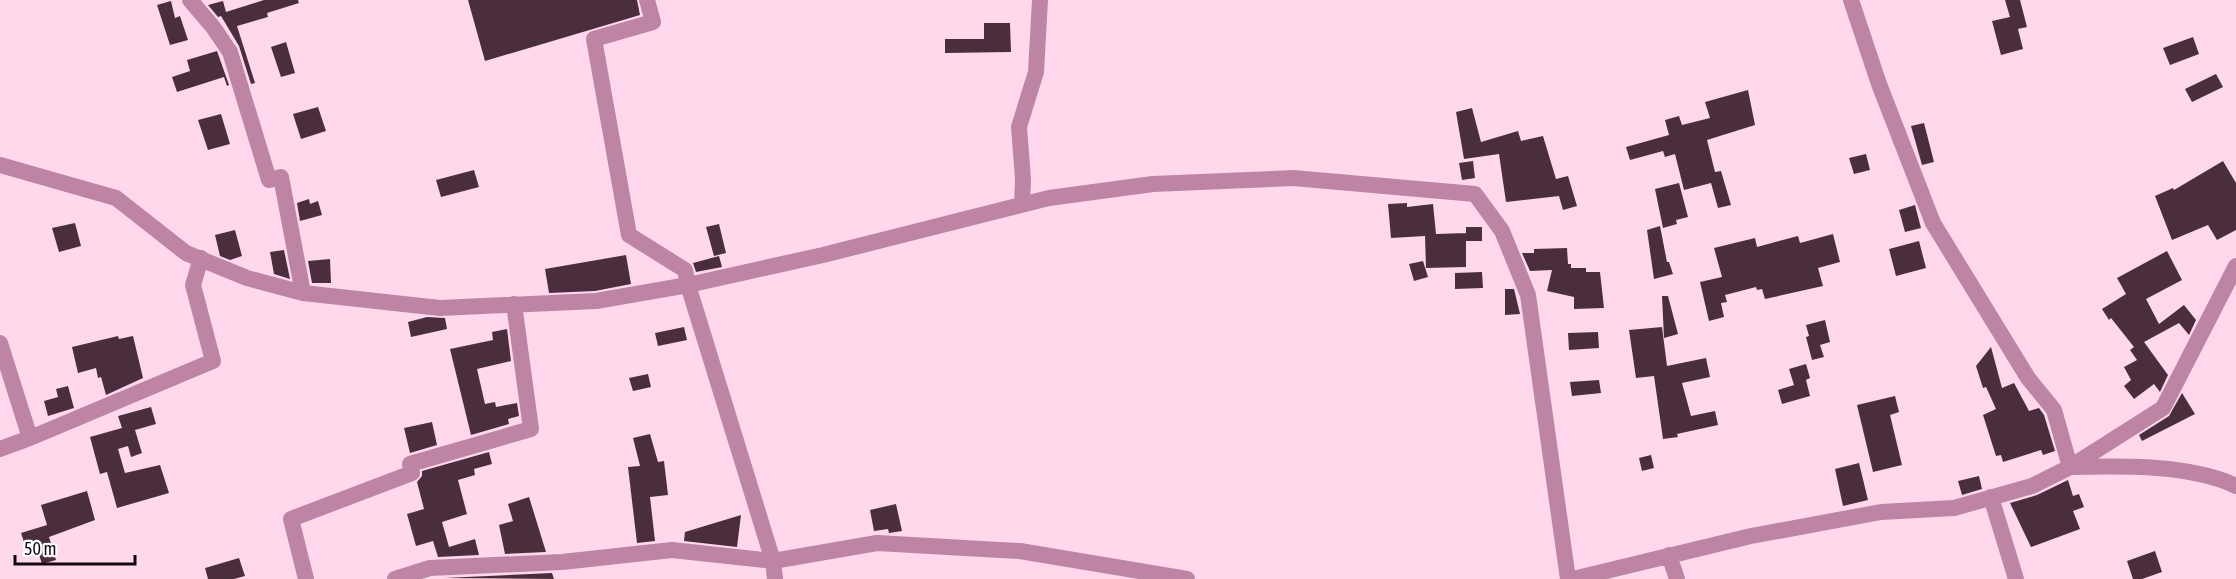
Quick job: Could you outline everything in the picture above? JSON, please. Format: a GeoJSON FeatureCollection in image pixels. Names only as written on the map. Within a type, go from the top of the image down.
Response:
{"type":"FeatureCollection","features":[{"type":"Feature","properties":{"kind":"street"},"geometry":{"type":"LineString","coordinates":[[190,0],[230,52],[269,180],[281,177],[303,293]]}},
{"type":"Feature","properties":{"kind":"street"},"geometry":{"type":"LineString","coordinates":[[648,0],[652,22],[594,39],[629,235],[685,270],[773,561],[776,579]]}},
{"type":"Feature","properties":{"kind":"street"},"geometry":{"type":"LineString","coordinates":[[1022,205],[1023,179],[1019,127],[1036,72],[1040,0]]}},
{"type":"Feature","properties":{"kind":"street"},"geometry":{"type":"LineString","coordinates":[[1851,0],[1879,84],[1933,223],[2028,378],[2054,410],[2070,467]]}},
{"type":"Feature","properties":{"kind":"street"},"geometry":{"type":"LineString","coordinates":[[0,165],[116,198],[186,253],[247,278],[303,293],[440,308],[596,301],[688,285],[823,255],[1049,198],[1153,184],[1293,178],[1475,194],[1502,231],[1528,295],[1568,579]]}},
{"type":"Feature","properties":{"kind":"street"},"geometry":{"type":"LineString","coordinates":[[0,449],[213,361],[194,285],[201,258]]}},
{"type":"Feature","properties":{"kind":"street"},"geometry":{"type":"LineString","coordinates":[[1573,579],[1751,536],[1881,512],[1954,508],[2032,486],[2070,467],[2163,408],[2236,266]]}},
{"type":"Feature","properties":{"kind":"street"},"geometry":{"type":"LineString","coordinates":[[306,579],[291,519],[412,473],[410,464],[531,429],[514,304]]}},
{"type":"Feature","properties":{"kind":"street"},"geometry":{"type":"LineString","coordinates":[[0,343],[30,438]]}},
{"type":"Feature","properties":{"kind":"street"},"geometry":{"type":"LineString","coordinates":[[2070,467],[2153,468],[2220,478],[2236,486]]}},
{"type":"Feature","properties":{"kind":"street"},"geometry":{"type":"LineString","coordinates":[[1991,497],[2016,579]]}},
{"type":"Feature","properties":{"kind":"street"},"geometry":{"type":"LineString","coordinates":[[395,579],[430,568],[562,562],[672,550],[773,561],[877,543],[1020,551],[1187,579]]}},
{"type":"Feature","properties":{"kind":"street"},"geometry":{"type":"LineString","coordinates":[[1669,555],[1677,579]]}},
{"type":"Feature","properties":{"kind":"building"},"geometry":{"type":"Polygon","coordinates":[[[264,0],[298,0],[299,3],[267,13],[268,17],[237,26],[255,83],[251,84],[239,46],[221,16],[218,17],[208,5],[223,1],[226,12],[264,0]]]}},
{"type":"Feature","properties":{"kind":"building"},"geometry":{"type":"Polygon","coordinates":[[[468,0],[637,0],[640,15],[485,61],[468,0]]]}},
{"type":"Feature","properties":{"kind":"building"},"geometry":{"type":"Polygon","coordinates":[[[2005,0],[2020,0],[2027,27],[2018,29],[2023,49],[2001,55],[1992,21],[2010,17],[2005,0]]]}},
{"type":"Feature","properties":{"kind":"building"},"geometry":{"type":"Polygon","coordinates":[[[171,1],[175,18],[180,16],[188,40],[170,45],[157,5],[171,1]]]}},
{"type":"Feature","properties":{"kind":"building"},"geometry":{"type":"Polygon","coordinates":[[[984,23],[1010,23],[1011,52],[945,53],[945,39],[984,39],[984,23]]]}},
{"type":"Feature","properties":{"kind":"building"},"geometry":{"type":"Polygon","coordinates":[[[2193,37],[2199,54],[2170,65],[2163,48],[2193,37]]]}},
{"type":"Feature","properties":{"kind":"building"},"geometry":{"type":"Polygon","coordinates":[[[286,42],[295,73],[281,77],[271,47],[286,42]]]}},
{"type":"Feature","properties":{"kind":"building"},"geometry":{"type":"Polygon","coordinates":[[[217,51],[229,85],[227,86],[224,77],[177,92],[172,77],[190,71],[187,60],[217,51]]]}},
{"type":"Feature","properties":{"kind":"building"},"geometry":{"type":"Polygon","coordinates":[[[2216,74],[2223,87],[2192,102],[2185,89],[2216,74]]]}},
{"type":"Feature","properties":{"kind":"building"},"geometry":{"type":"Polygon","coordinates":[[[1748,90],[1755,125],[1707,140],[1715,172],[1721,171],[1731,205],[1718,208],[1711,183],[1684,190],[1675,154],[1665,157],[1663,151],[1630,160],[1626,147],[1669,135],[1665,120],[1679,116],[1682,125],[1710,118],[1705,102],[1748,90]]]}},
{"type":"Feature","properties":{"kind":"building"},"geometry":{"type":"Polygon","coordinates":[[[318,107],[326,131],[301,139],[293,114],[318,107]]]}},
{"type":"Feature","properties":{"kind":"building"},"geometry":{"type":"Polygon","coordinates":[[[1472,108],[1481,142],[1518,131],[1521,141],[1543,136],[1556,179],[1568,176],[1577,206],[1563,210],[1559,196],[1506,202],[1499,154],[1464,159],[1456,112],[1472,108]]]}},
{"type":"Feature","properties":{"kind":"building"},"geometry":{"type":"Polygon","coordinates":[[[221,114],[230,144],[208,150],[198,120],[221,114]]]}},
{"type":"Feature","properties":{"kind":"building"},"geometry":{"type":"Polygon","coordinates":[[[1924,123],[1934,162],[1922,165],[1911,126],[1924,123]]]}},
{"type":"Feature","properties":{"kind":"building"},"geometry":{"type":"Polygon","coordinates":[[[1866,154],[1870,170],[1854,174],[1849,158],[1866,154]]]}},
{"type":"Feature","properties":{"kind":"building"},"geometry":{"type":"Polygon","coordinates":[[[1473,161],[1475,178],[1462,180],[1459,163],[1473,161]]]}},
{"type":"Feature","properties":{"kind":"building"},"geometry":{"type":"Polygon","coordinates":[[[2223,161],[2236,183],[2236,230],[2217,240],[2208,225],[2172,240],[2155,196],[2173,188],[2174,190],[2223,161]]]}},
{"type":"Feature","properties":{"kind":"building"},"geometry":{"type":"Polygon","coordinates":[[[474,170],[479,187],[441,197],[436,180],[474,170]]]}},
{"type":"Feature","properties":{"kind":"building"},"geometry":{"type":"Polygon","coordinates":[[[1679,183],[1688,217],[1676,220],[1677,224],[1663,228],[1655,189],[1679,183]]]}},
{"type":"Feature","properties":{"kind":"building"},"geometry":{"type":"Polygon","coordinates":[[[309,199],[310,204],[318,201],[322,215],[300,221],[297,203],[309,199]]]}},
{"type":"Feature","properties":{"kind":"building"},"geometry":{"type":"Polygon","coordinates":[[[1407,203],[1407,207],[1433,204],[1436,234],[1466,233],[1466,267],[1426,268],[1425,236],[1391,238],[1388,204],[1407,203]]]}},
{"type":"Feature","properties":{"kind":"building"},"geometry":{"type":"Polygon","coordinates":[[[1915,205],[1921,228],[1905,232],[1899,210],[1915,205]]]}},
{"type":"Feature","properties":{"kind":"building"},"geometry":{"type":"Polygon","coordinates":[[[75,223],[81,246],[59,252],[52,228],[75,223]]]}},
{"type":"Feature","properties":{"kind":"building"},"geometry":{"type":"Polygon","coordinates":[[[719,224],[726,253],[714,256],[706,227],[719,224]]]}},
{"type":"Feature","properties":{"kind":"building"},"geometry":{"type":"Polygon","coordinates":[[[1660,226],[1667,262],[1673,274],[1654,279],[1647,230],[1660,226]]]}},
{"type":"Feature","properties":{"kind":"building"},"geometry":{"type":"Polygon","coordinates":[[[1466,227],[1482,227],[1482,241],[1466,241],[1466,227]]]}},
{"type":"Feature","properties":{"kind":"building"},"geometry":{"type":"Polygon","coordinates":[[[235,230],[242,256],[230,260],[220,256],[215,235],[235,230]]]}},
{"type":"Feature","properties":{"kind":"building"},"geometry":{"type":"Polygon","coordinates":[[[1833,234],[1840,262],[1818,268],[1823,286],[1765,299],[1762,289],[1757,290],[1756,287],[1725,295],[1727,302],[1721,303],[1724,317],[1709,321],[1700,282],[1722,277],[1714,248],[1755,238],[1757,247],[1798,236],[1800,243],[1833,234]]]}},
{"type":"Feature","properties":{"kind":"building"},"geometry":{"type":"Polygon","coordinates":[[[1919,241],[1926,268],[1896,276],[1889,249],[1919,241]]]}},
{"type":"Feature","properties":{"kind":"building"},"geometry":{"type":"Polygon","coordinates":[[[1567,248],[1568,264],[1571,264],[1571,268],[1586,268],[1586,272],[1600,272],[1604,308],[1574,309],[1574,297],[1547,291],[1552,270],[1530,271],[1522,253],[1534,253],[1534,249],[1567,248]]]}},
{"type":"Feature","properties":{"kind":"building"},"geometry":{"type":"Polygon","coordinates":[[[284,250],[290,279],[274,274],[270,252],[284,250]]]}},
{"type":"Feature","properties":{"kind":"building"},"geometry":{"type":"Polygon","coordinates":[[[2167,251],[2182,280],[2146,299],[2159,324],[2184,305],[2196,320],[2189,335],[2179,323],[2144,342],[2168,375],[2160,392],[2154,384],[2134,399],[2124,386],[2131,380],[2124,367],[2137,360],[2130,350],[2134,347],[2102,309],[2126,294],[2117,278],[2167,251]]]}},
{"type":"Feature","properties":{"kind":"building"},"geometry":{"type":"Polygon","coordinates":[[[626,255],[631,284],[595,291],[549,293],[545,269],[626,255]]]}},
{"type":"Feature","properties":{"kind":"building"},"geometry":{"type":"Polygon","coordinates":[[[719,256],[722,267],[696,272],[693,263],[719,256]]]}},
{"type":"Feature","properties":{"kind":"building"},"geometry":{"type":"Polygon","coordinates":[[[330,259],[331,283],[312,283],[308,261],[330,259]]]}},
{"type":"Feature","properties":{"kind":"building"},"geometry":{"type":"Polygon","coordinates":[[[1423,261],[1428,277],[1414,281],[1409,264],[1423,261]]]}},
{"type":"Feature","properties":{"kind":"building"},"geometry":{"type":"Polygon","coordinates":[[[1482,272],[1483,288],[1455,289],[1455,273],[1482,272]]]}},
{"type":"Feature","properties":{"kind":"building"},"geometry":{"type":"Polygon","coordinates":[[[1505,289],[1514,289],[1520,314],[1505,315],[1505,289]]]}},
{"type":"Feature","properties":{"kind":"building"},"geometry":{"type":"Polygon","coordinates":[[[1662,296],[1668,296],[1678,334],[1664,338],[1662,296]]]}},
{"type":"Feature","properties":{"kind":"building"},"geometry":{"type":"Polygon","coordinates":[[[427,317],[445,318],[447,329],[411,337],[408,322],[427,317]]]}},
{"type":"Feature","properties":{"kind":"building"},"geometry":{"type":"Polygon","coordinates":[[[1825,320],[1830,342],[1820,345],[1824,357],[1812,360],[1806,337],[1809,336],[1806,325],[1825,320]]]}},
{"type":"Feature","properties":{"kind":"building"},"geometry":{"type":"Polygon","coordinates":[[[684,327],[687,340],[658,346],[655,333],[684,327]]]}},
{"type":"Feature","properties":{"kind":"building"},"geometry":{"type":"Polygon","coordinates":[[[1662,327],[1667,366],[1706,358],[1710,377],[1682,383],[1691,416],[1715,411],[1718,425],[1663,439],[1654,376],[1636,378],[1629,330],[1662,327]]]}},
{"type":"Feature","properties":{"kind":"building"},"geometry":{"type":"Polygon","coordinates":[[[507,329],[511,361],[477,369],[485,404],[495,402],[496,407],[517,403],[519,416],[508,419],[509,424],[471,435],[450,349],[493,340],[492,332],[507,329]]]}},
{"type":"Feature","properties":{"kind":"building"},"geometry":{"type":"Polygon","coordinates":[[[1598,332],[1599,348],[1569,350],[1568,333],[1598,332]]]}},
{"type":"Feature","properties":{"kind":"building"},"geometry":{"type":"Polygon","coordinates":[[[118,336],[119,339],[133,336],[143,378],[106,395],[96,368],[78,373],[72,347],[118,336]]]}},
{"type":"Feature","properties":{"kind":"building"},"geometry":{"type":"Polygon","coordinates":[[[1991,347],[2002,388],[2014,383],[2029,411],[2039,408],[2044,415],[2055,451],[2043,455],[2041,450],[2003,462],[2001,455],[1996,456],[1983,415],[1996,409],[1986,387],[1983,388],[1976,366],[1991,347]]]}},
{"type":"Feature","properties":{"kind":"building"},"geometry":{"type":"Polygon","coordinates":[[[1806,364],[1810,378],[1806,380],[1810,396],[1782,404],[1778,390],[1794,385],[1789,369],[1806,364]]]}},
{"type":"Feature","properties":{"kind":"building"},"geometry":{"type":"Polygon","coordinates":[[[648,374],[651,387],[633,391],[629,378],[648,374]]]}},
{"type":"Feature","properties":{"kind":"building"},"geometry":{"type":"Polygon","coordinates":[[[1599,380],[1601,393],[1572,396],[1570,382],[1599,380]]]}},
{"type":"Feature","properties":{"kind":"building"},"geometry":{"type":"Polygon","coordinates":[[[68,386],[74,408],[48,416],[44,401],[58,397],[56,389],[68,386]]]}},
{"type":"Feature","properties":{"kind":"building"},"geometry":{"type":"Polygon","coordinates":[[[2182,393],[2195,414],[2142,441],[2139,435],[2169,416],[2182,393]]]}},
{"type":"Feature","properties":{"kind":"building"},"geometry":{"type":"Polygon","coordinates":[[[1895,396],[1899,412],[1890,415],[1902,465],[1873,472],[1857,405],[1895,396]]]}},
{"type":"Feature","properties":{"kind":"building"},"geometry":{"type":"Polygon","coordinates":[[[151,407],[156,424],[135,430],[142,453],[131,457],[128,446],[118,449],[125,473],[160,465],[169,493],[117,508],[107,472],[100,474],[90,437],[122,428],[118,416],[151,407]]]}},
{"type":"Feature","properties":{"kind":"building"},"geometry":{"type":"Polygon","coordinates":[[[432,422],[437,445],[410,453],[404,428],[432,422]]]}},
{"type":"Feature","properties":{"kind":"building"},"geometry":{"type":"Polygon","coordinates":[[[650,434],[658,462],[664,461],[668,495],[650,497],[655,541],[637,543],[628,467],[640,466],[633,438],[650,434]]]}},
{"type":"Feature","properties":{"kind":"building"},"geometry":{"type":"Polygon","coordinates":[[[489,452],[492,464],[474,469],[475,475],[458,480],[467,514],[442,522],[449,547],[475,539],[479,555],[438,557],[433,541],[416,546],[407,514],[424,509],[417,482],[422,476],[422,471],[489,452]]]}},
{"type":"Feature","properties":{"kind":"building"},"geometry":{"type":"Polygon","coordinates":[[[1651,455],[1654,468],[1642,471],[1639,458],[1651,455]]]}},
{"type":"Feature","properties":{"kind":"building"},"geometry":{"type":"Polygon","coordinates":[[[1859,463],[1868,500],[1843,506],[1835,469],[1859,463]]]}},
{"type":"Feature","properties":{"kind":"building"},"geometry":{"type":"Polygon","coordinates":[[[1979,476],[1982,489],[1962,495],[1958,481],[1979,476]]]}},
{"type":"Feature","properties":{"kind":"building"},"geometry":{"type":"Polygon","coordinates":[[[2068,480],[2073,496],[2079,494],[2084,507],[2073,511],[2080,529],[2031,547],[2010,503],[2037,495],[2068,480]]]}},
{"type":"Feature","properties":{"kind":"building"},"geometry":{"type":"Polygon","coordinates":[[[87,491],[95,520],[49,537],[56,560],[42,564],[35,542],[25,545],[21,533],[47,525],[41,505],[87,491]]]}},
{"type":"Feature","properties":{"kind":"building"},"geometry":{"type":"Polygon","coordinates":[[[529,497],[546,552],[505,554],[499,525],[513,521],[508,504],[529,497]]]}},
{"type":"Feature","properties":{"kind":"building"},"geometry":{"type":"Polygon","coordinates":[[[896,504],[902,531],[889,533],[888,529],[874,531],[870,510],[896,504]]]}},
{"type":"Feature","properties":{"kind":"building"},"geometry":{"type":"Polygon","coordinates":[[[741,515],[737,547],[684,541],[685,532],[741,515]]]}},
{"type":"Feature","properties":{"kind":"building"},"geometry":{"type":"Polygon","coordinates":[[[2155,551],[2162,572],[2142,579],[2133,579],[2127,561],[2155,551]]]}},
{"type":"Feature","properties":{"kind":"building"},"geometry":{"type":"Polygon","coordinates":[[[239,558],[245,576],[234,579],[208,579],[205,568],[239,558]]]}},
{"type":"Feature","properties":{"kind":"building"},"geometry":{"type":"Polygon","coordinates":[[[552,573],[554,579],[444,578],[552,573]]]}}]}
